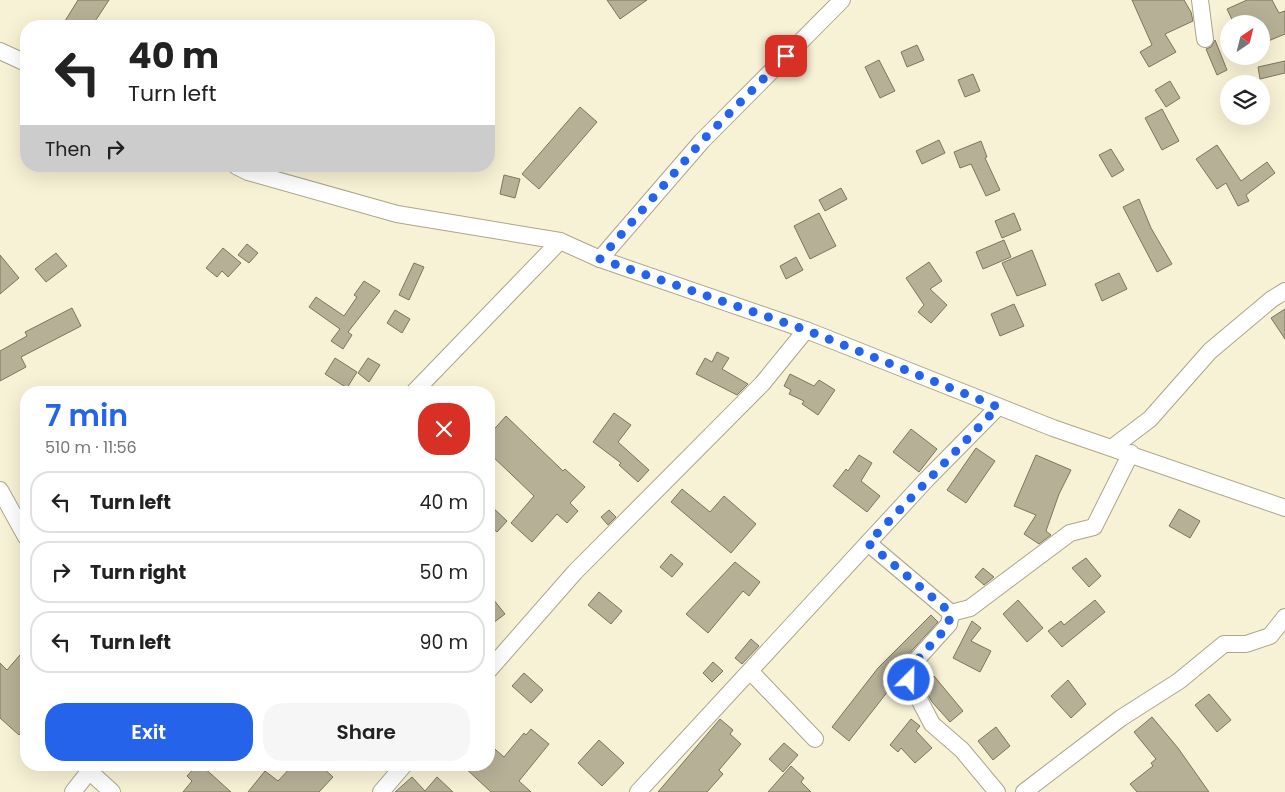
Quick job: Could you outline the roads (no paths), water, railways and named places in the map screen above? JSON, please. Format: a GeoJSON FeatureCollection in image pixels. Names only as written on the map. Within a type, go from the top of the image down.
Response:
{"type":"FeatureCollection","features":[{"type":"Feature","properties":{"kind":"street"},"geometry":{"type":"LineString","coordinates":[[600,259],[702,141],[842,0]]}},
{"type":"Feature","properties":{"kind":"street"},"geometry":{"type":"LineString","coordinates":[[1200,0],[1206,39]]}},
{"type":"Feature","properties":{"kind":"street"},"geometry":{"type":"LineString","coordinates":[[0,50],[20,60]]}},
{"type":"Feature","properties":{"kind":"street"},"geometry":{"type":"LineString","coordinates":[[248,172],[397,214],[560,240],[600,259],[806,330],[998,407],[1285,508]]}},
{"type":"Feature","properties":{"kind":"street"},"geometry":{"type":"LineString","coordinates":[[420,386],[560,240]]}},
{"type":"Feature","properties":{"kind":"street"},"geometry":{"type":"LineString","coordinates":[[1113,447],[1150,419],[1210,351],[1272,299],[1285,292]]}},
{"type":"Feature","properties":{"kind":"street"},"geometry":{"type":"LineString","coordinates":[[495,663],[575,572],[762,384],[806,330]]}},
{"type":"Feature","properties":{"kind":"street"},"geometry":{"type":"LineString","coordinates":[[638,792],[751,672],[868,543],[998,407]]}},
{"type":"Feature","properties":{"kind":"street"},"geometry":{"type":"LineString","coordinates":[[951,613],[970,608],[1070,533],[1094,527],[1131,453]]}},
{"type":"Feature","properties":{"kind":"street"},"geometry":{"type":"LineString","coordinates":[[0,490],[20,526]]}},
{"type":"Feature","properties":{"kind":"street"},"geometry":{"type":"LineString","coordinates":[[868,543],[951,613]]}},
{"type":"Feature","properties":{"kind":"street"},"geometry":{"type":"LineString","coordinates":[[951,613],[949,624],[911,666],[909,680],[932,724],[962,750],[997,792]]}},
{"type":"Feature","properties":{"kind":"street"},"geometry":{"type":"LineString","coordinates":[[1024,792],[1121,718],[1179,681],[1224,644],[1246,644],[1270,636],[1285,617]]}},
{"type":"Feature","properties":{"kind":"street"},"geometry":{"type":"LineString","coordinates":[[751,672],[815,740]]}},
{"type":"Feature","properties":{"kind":"street"},"geometry":{"type":"LineString","coordinates":[[73,792],[89,771]]}},
{"type":"Feature","properties":{"kind":"street"},"geometry":{"type":"LineString","coordinates":[[94,771],[112,792]]}},
{"type":"Feature","properties":{"kind":"street"},"geometry":{"type":"LineString","coordinates":[[381,792],[399,771]]}}]}
